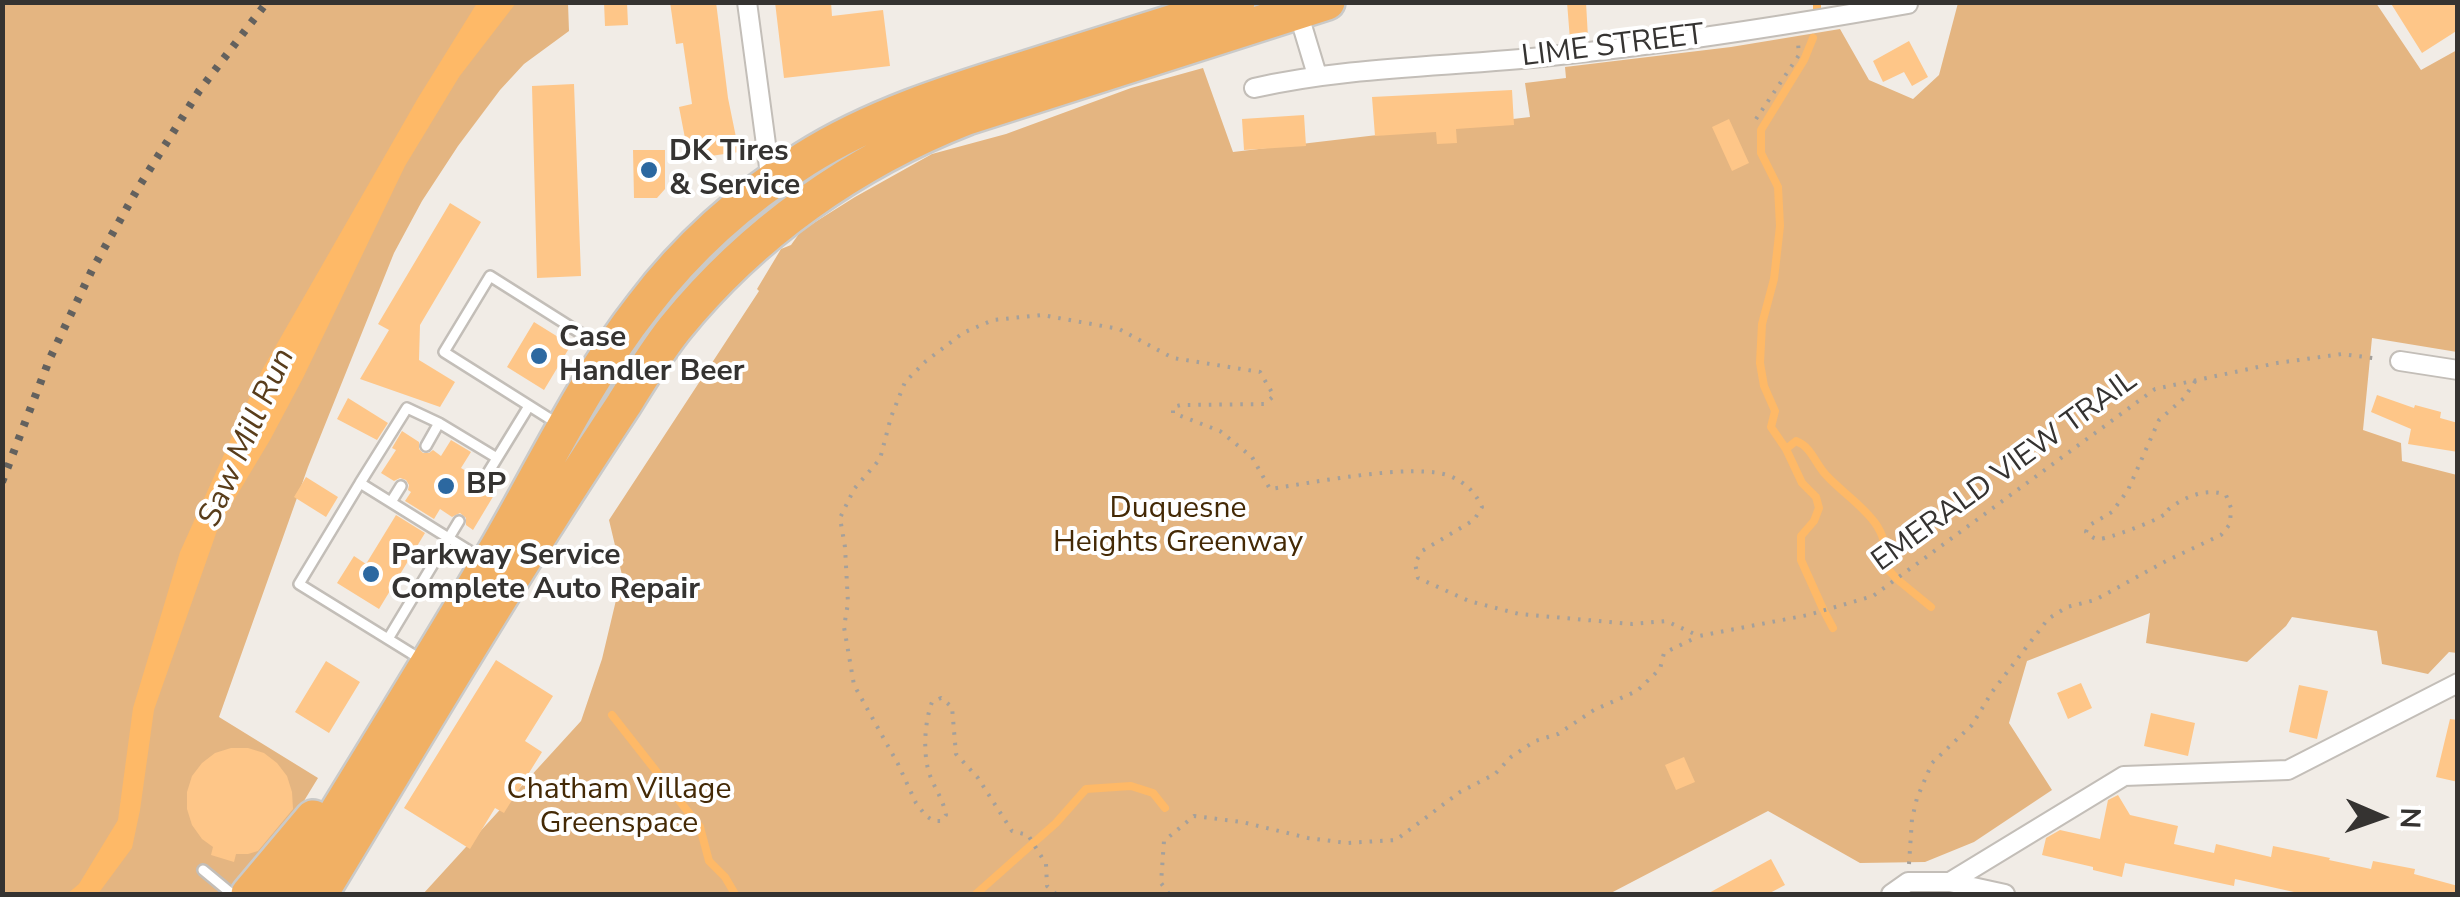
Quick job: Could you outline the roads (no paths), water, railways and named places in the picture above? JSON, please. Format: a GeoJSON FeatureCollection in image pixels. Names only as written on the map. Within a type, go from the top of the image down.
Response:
{"type":"FeatureCollection","features":[{"type":"Feature","properties":{"kind":"highway"},"geometry":{"type":"LineString","coordinates":[[288,894],[610,352],[669,274],[734,211],[771,182],[842,138],[921,103],[1202,8],[1237,2]]}},
{"type":"Feature","properties":{"kind":"highway"},"geometry":{"type":"LineString","coordinates":[[320,894],[518,568],[652,360],[698,301],[760,241],[858,168],[934,130],[1312,7]]}},
{"type":"Feature","properties":{"kind":"highway"},"geometry":{"type":"LineString","coordinates":[[760,241],[771,182]]}},
{"type":"Feature","properties":{"kind":"highway"},"geometry":{"type":"LineString","coordinates":[[231,893],[385,734]]}},
{"type":"Feature","properties":{"kind":"street"},"geometry":{"type":"LineString","coordinates":[[747,2],[771,182]]}},
{"type":"Feature","properties":{"kind":"street","name":"LIME STREET"},"geometry":{"type":"LineString","coordinates":[[1254,88],[1317,75],[1548,57],[1797,24],[1908,4]]}},
{"type":"Feature","properties":{"kind":"street"},"geometry":{"type":"LineString","coordinates":[[1312,7],[1317,75]]}},
{"type":"Feature","properties":{"kind":"street"},"geometry":{"type":"LineString","coordinates":[[2400,361],[2458,370]]}},
{"type":"Feature","properties":{"kind":"street"},"geometry":{"type":"LineString","coordinates":[[1950,882],[2124,776],[2288,770],[2458,683]]}},
{"type":"Feature","properties":{"kind":"street"},"geometry":{"type":"LineString","coordinates":[[1890,894],[1908,882],[1950,882],[2005,894]]}},
{"type":"Feature","properties":{"kind":"lane"},"geometry":{"type":"LineString","coordinates":[[566,429],[444,352],[490,276],[610,352]]}},
{"type":"Feature","properties":{"kind":"lane"},"geometry":{"type":"LineString","coordinates":[[483,481],[529,406]]}},
{"type":"Feature","properties":{"kind":"lane"},"geometry":{"type":"LineString","coordinates":[[428,663],[299,584],[406,408],[497,458]]}},
{"type":"Feature","properties":{"kind":"lane"},"geometry":{"type":"LineString","coordinates":[[426,446],[439,423]]}},
{"type":"Feature","properties":{"kind":"lane"},"geometry":{"type":"LineString","coordinates":[[360,483],[488,563]]}},
{"type":"Feature","properties":{"kind":"lane"},"geometry":{"type":"LineString","coordinates":[[391,502],[401,486]]}},
{"type":"Feature","properties":{"kind":"lane"},"geometry":{"type":"LineString","coordinates":[[388,639],[459,521]]}},
{"type":"Feature","properties":{"kind":"lane"},"geometry":{"type":"LineString","coordinates":[[203,870],[231,893]]}},
{"type":"Feature","properties":{"kind":"water","name":"Saw Mill Run"},"geometry":{"type":"Polygon","coordinates":[[[477,3],[516,3],[459,77],[405,166],[303,378],[219,525],[154,710],[132,848],[98,894],[67,894],[79,884],[118,820],[133,708],[180,552],[262,370],[477,3]]]}},
{"type":"Feature","properties":{"kind":"waterway"},"geometry":{"type":"LineString","coordinates":[[1817,2],[1817,10]]}},
{"type":"Feature","properties":{"kind":"waterway"},"geometry":{"type":"LineString","coordinates":[[1813,38],[1761,130],[1761,153],[1778,187],[1780,226],[1774,279],[1762,324],[1760,363],[1764,386],[1775,411],[1771,427],[1802,483],[1816,497],[1819,508],[1801,536],[1801,560],[1823,609]]}},
{"type":"Feature","properties":{"kind":"waterway"},"geometry":{"type":"LineString","coordinates":[[1786,449],[1796,441],[1801,444],[1827,476],[1868,514],[1883,537],[1884,565],[1895,577]]}},
{"type":"Feature","properties":{"kind":"waterway"},"geometry":{"type":"LineString","coordinates":[[1898,580],[1931,607]]}},
{"type":"Feature","properties":{"kind":"waterway"},"geometry":{"type":"LineString","coordinates":[[1825,613],[1833,628]]}},
{"type":"Feature","properties":{"kind":"waterway"},"geometry":{"type":"LineString","coordinates":[[612,715],[700,827],[709,861],[735,894]]}},
{"type":"Feature","properties":{"kind":"waterway"},"geometry":{"type":"LineString","coordinates":[[976,894],[1056,823],[1086,789],[1131,786],[1153,793],[1165,808]]}},
{"type":"Feature","properties":{"kind":"railway"},"geometry":{"type":"LineString","coordinates":[[2,482],[50,358],[92,270],[199,91],[267,2]]}},
{"type":"Feature","properties":{"kind":"place","name":"DK Tires & Service"},"geometry":{"type":"Point","coordinates":[649,170]}},
{"type":"Feature","properties":{"kind":"place","name":"Case Handler Beer"},"geometry":{"type":"Point","coordinates":[539,356]}},
{"type":"Feature","properties":{"kind":"place","name":"BP"},"geometry":{"type":"Point","coordinates":[446,486]}},
{"type":"Feature","properties":{"kind":"place","name":"Parkway Service Complete Auto Repair"},"geometry":{"type":"Point","coordinates":[371,574]}},
{"type":"Feature","properties":{"kind":"park label","name":"Duquesne Heights Greenway"},"geometry":{"type":"Point","coordinates":[1178,527]}},
{"type":"Feature","properties":{"kind":"park label","name":"Chatham Village Greenspace"},"geometry":{"type":"Point","coordinates":[619,808]}}]}
